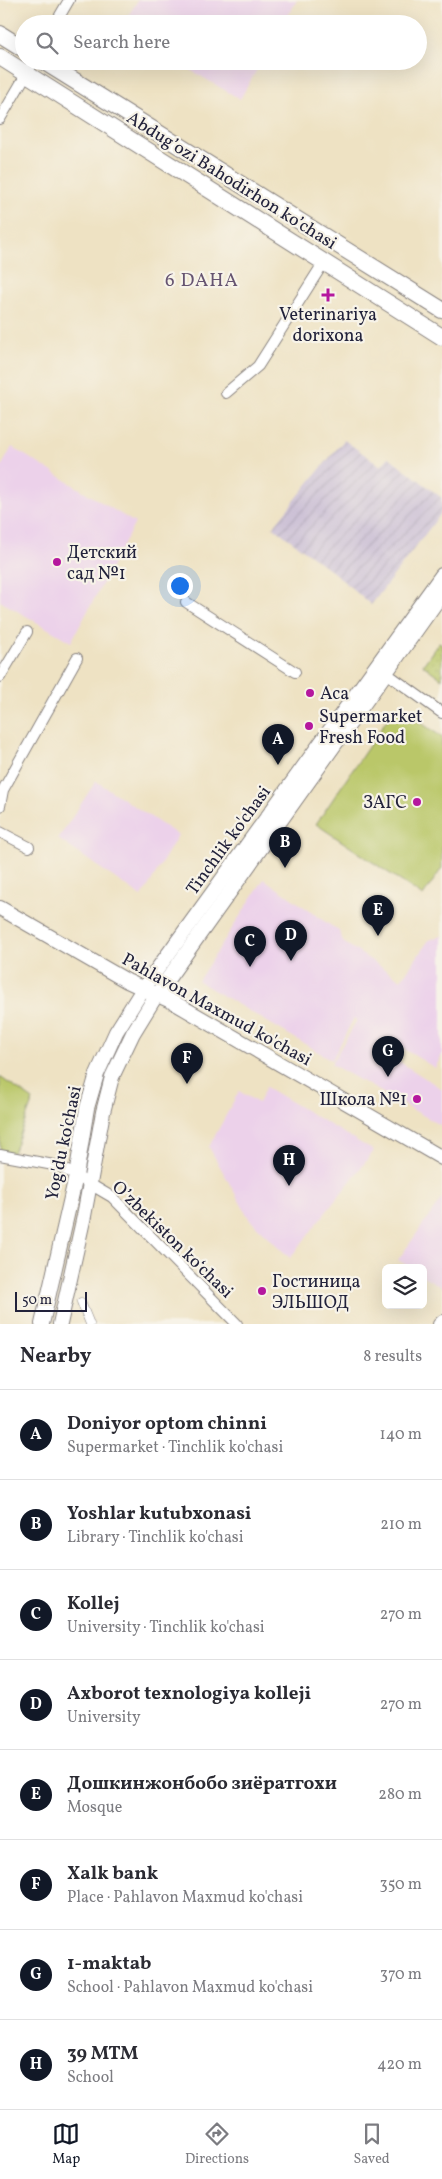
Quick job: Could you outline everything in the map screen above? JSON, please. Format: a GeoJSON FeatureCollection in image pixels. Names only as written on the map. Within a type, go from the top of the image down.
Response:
{"type":"FeatureCollection","features":[{"type":"Feature","properties":{"kind":"main road"},"geometry":{"type":"LineString","coordinates":[[0,34],[15,43]]}},
{"type":"Feature","properties":{"kind":"main road","name":"Abdug’ozi Bahodirhon ko’chasi"},"geometry":{"type":"LineString","coordinates":[[0,57],[15,62]]}},
{"type":"Feature","properties":{"kind":"main road","name":"Abdug’ozi Bahodirhon ko’chasi"},"geometry":{"type":"LineString","coordinates":[[33,70],[324,262],[442,337]]}},
{"type":"Feature","properties":{"kind":"main road","name":"Abdug’ozi Bahodirhon ko’chasi"},"geometry":{"type":"LineString","coordinates":[[57,70],[442,310]]}},
{"type":"Feature","properties":{"kind":"main road","name":"Tinchlik ko'chasi"},"geometry":{"type":"LineString","coordinates":[[157,994],[381,670],[442,575]]}},
{"type":"Feature","properties":{"kind":"main road","name":"Tinchlik ko'chasi"},"geometry":{"type":"LineString","coordinates":[[146,985],[381,670],[442,594]]}},
{"type":"Feature","properties":{"kind":"main road","name":"Pahlavon Maxmud ko'chasi"},"geometry":{"type":"LineString","coordinates":[[0,908],[146,985],[157,994],[442,1158]]}},
{"type":"Feature","properties":{"kind":"main road","name":"Yog'du ko'chasi"},"geometry":{"type":"LineString","coordinates":[[42,1324],[76,1176],[87,1108],[97,1074],[116,1032],[146,985]]}},
{"type":"Feature","properties":{"kind":"main road","name":"Yog'du ko'chasi"},"geometry":{"type":"LineString","coordinates":[[60,1324],[90,1185],[103,1112],[112,1077],[133,1033],[157,994]]}},
{"type":"Feature","properties":{"kind":"street"},"geometry":{"type":"LineString","coordinates":[[60,15],[69,0]]}},
{"type":"Feature","properties":{"kind":"street"},"geometry":{"type":"LineString","coordinates":[[0,119],[29,70]]}},
{"type":"Feature","properties":{"kind":"street"},"geometry":{"type":"LineString","coordinates":[[226,393],[258,366],[324,262]]}},
{"type":"Feature","properties":{"kind":"street"},"geometry":{"type":"LineString","coordinates":[[186,602],[295,672]]}},
{"type":"Feature","properties":{"kind":"street"},"geometry":{"type":"LineString","coordinates":[[0,677],[27,632]]}},
{"type":"Feature","properties":{"kind":"street"},"geometry":{"type":"LineString","coordinates":[[0,806],[2,789],[77,658]]}},
{"type":"Feature","properties":{"kind":"street"},"geometry":{"type":"LineString","coordinates":[[381,670],[442,713]]}},
{"type":"Feature","properties":{"kind":"street"},"geometry":{"type":"LineString","coordinates":[[0,832],[29,847]]}},
{"type":"Feature","properties":{"kind":"street","name":"O’zbekiston ko‘chasi"},"geometry":{"type":"LineString","coordinates":[[0,1155],[59,1166],[112,1197],[237,1324]]}},
{"type":"Feature","properties":{"kind":"street"},"geometry":{"type":"LineString","coordinates":[[81,1302],[90,1324]]}},
{"type":"Feature","properties":{"kind":"street"},"geometry":{"type":"LineString","coordinates":[[438,1324],[442,1320]]}},
{"type":"Feature","properties":{"kind":"shaded area"},"geometry":{"type":"Polygon","coordinates":[[[138,0],[297,0],[288,15],[129,15],[138,0]]]}},
{"type":"Feature","properties":{"kind":"shaded area"},"geometry":{"type":"Polygon","coordinates":[[[190,70],[257,70],[240,99],[190,70]]]}},
{"type":"Feature","properties":{"kind":"shaded area"},"geometry":{"type":"Polygon","coordinates":[[[344,440],[381,466],[389,457],[442,498],[442,512],[371,605],[333,572],[273,527],[344,440]]]}},
{"type":"Feature","properties":{"kind":"shaded area","name":"Детский сад №1"},"geometry":{"type":"Polygon","coordinates":[[[12,447],[135,523],[71,642],[0,601],[0,469],[12,447]]]}},
{"type":"Feature","properties":{"kind":"shaded area"},"geometry":{"type":"Polygon","coordinates":[[[96,781],[178,835],[142,897],[58,839],[96,781]]]}},
{"type":"Feature","properties":{"kind":"shaded area"},"geometry":{"type":"Polygon","coordinates":[[[264,879],[340,932],[343,942],[401,980],[429,940],[442,936],[442,1055],[435,1068],[399,1046],[392,1057],[442,1089],[442,1126],[331,1064],[357,1020],[354,1018],[332,1060],[198,981],[264,879]]]}},
{"type":"Feature","properties":{"kind":"shaded area"},"geometry":{"type":"Polygon","coordinates":[[[266,1087],[374,1151],[290,1258],[250,1220],[209,1147],[239,1091],[258,1103],[266,1087]]]}},
{"type":"Feature","properties":{"kind":"shaded area"},"geometry":{"type":"Polygon","coordinates":[[[442,1198],[442,1287],[427,1278],[427,1264],[404,1264],[398,1260],[442,1198]]]}},
{"type":"Feature","properties":{"kind":"green space"},"geometry":{"type":"Polygon","coordinates":[[[439,642],[442,644],[442,679],[423,665],[439,642]]]}},
{"type":"Feature","properties":{"kind":"green space"},"geometry":{"type":"Polygon","coordinates":[[[396,706],[442,737],[442,868],[423,896],[316,824],[396,706]]]}},
{"type":"Feature","properties":{"kind":"green space"},"geometry":{"type":"Polygon","coordinates":[[[0,1077],[33,1100],[13,1153],[0,1150],[0,1077]]]}},
{"type":"Feature","properties":{"kind":"place","name":"Veterinariya dorixona"},"geometry":{"type":"Point","coordinates":[328,295]}},
{"type":"Feature","properties":{"kind":"place","name":"Детский сад №1"},"geometry":{"type":"Point","coordinates":[57,562]}},
{"type":"Feature","properties":{"kind":"place","name":"Аса"},"geometry":{"type":"Point","coordinates":[310,693]}},
{"type":"Feature","properties":{"kind":"place","name":"Supermarket Fresh Food"},"geometry":{"type":"Point","coordinates":[309,726]}},
{"type":"Feature","properties":{"kind":"place","name":"Doniyor optom chinni"},"geometry":{"type":"Point","coordinates":[278,765]}},
{"type":"Feature","properties":{"kind":"place","name":"ЗАГС"},"geometry":{"type":"Point","coordinates":[417,802]}},
{"type":"Feature","properties":{"kind":"place","name":"Yoshlar kutubxonasi"},"geometry":{"type":"Point","coordinates":[285,868]}},
{"type":"Feature","properties":{"kind":"place","name":"Дошкинжонбобо зиёратгохи"},"geometry":{"type":"Point","coordinates":[378,936]}},
{"type":"Feature","properties":{"kind":"place","name":"Axborot texnologiya kolleji"},"geometry":{"type":"Point","coordinates":[291,961]}},
{"type":"Feature","properties":{"kind":"place","name":"Kollej"},"geometry":{"type":"Point","coordinates":[250,967]}},
{"type":"Feature","properties":{"kind":"place","name":"1-maktab"},"geometry":{"type":"Point","coordinates":[388,1077]}},
{"type":"Feature","properties":{"kind":"place","name":"Xalk bank"},"geometry":{"type":"Point","coordinates":[187,1084]}},
{"type":"Feature","properties":{"kind":"place","name":"Школа №1"},"geometry":{"type":"Point","coordinates":[417,1099]}},
{"type":"Feature","properties":{"kind":"place","name":"39 MTM"},"geometry":{"type":"Point","coordinates":[289,1186]}},
{"type":"Feature","properties":{"kind":"place","name":"Гостиница ЭЛЬШОД"},"geometry":{"type":"Point","coordinates":[262,1291]}},
{"type":"Feature","properties":{"kind":"district","name":"6 DAHA"},"geometry":{"type":"Point","coordinates":[202,279]}}]}
